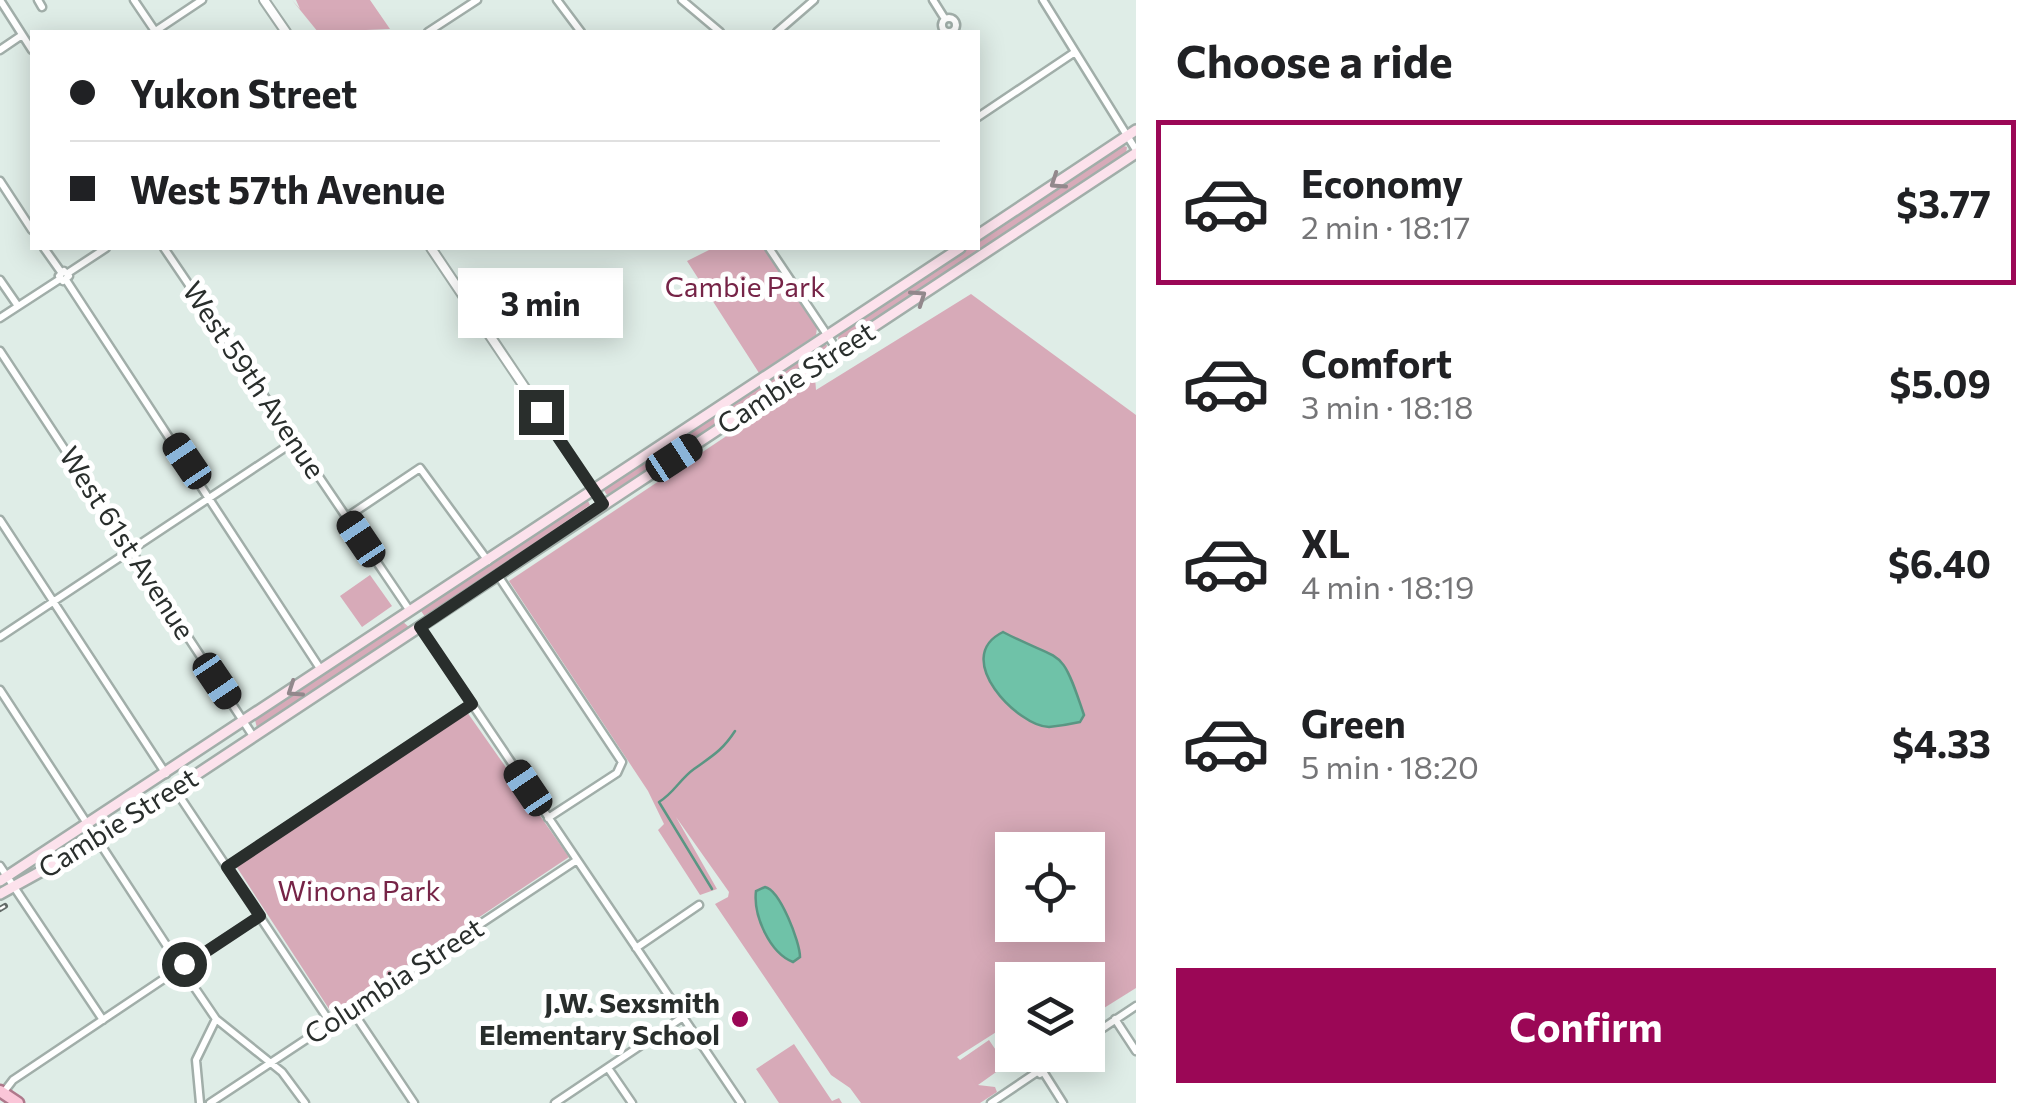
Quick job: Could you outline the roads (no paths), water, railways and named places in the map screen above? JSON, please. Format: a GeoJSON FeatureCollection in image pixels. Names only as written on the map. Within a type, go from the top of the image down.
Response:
{"type":"FeatureCollection","features":[{"type":"Feature","properties":{"kind":"main road"},"geometry":{"type":"LineString","coordinates":[[980,234],[1132,132]]}},
{"type":"Feature","properties":{"kind":"main road","name":"Cambie Street"},"geometry":{"type":"LineString","coordinates":[[3,878],[322,671],[498,574],[1136,151]]}},
{"type":"Feature","properties":{"kind":"main road","name":"Cambie Street"},"geometry":{"type":"LineString","coordinates":[[0,894],[96,841],[254,736],[488,560],[957,250]]}},
{"type":"Feature","properties":{"kind":"main road"},"geometry":{"type":"LineString","coordinates":[[1,1092],[18,1103]]}},
{"type":"Feature","properties":{"kind":"street"},"geometry":{"type":"LineString","coordinates":[[0,0],[30,47]]}},
{"type":"Feature","properties":{"kind":"street"},"geometry":{"type":"LineString","coordinates":[[134,0],[153,30]]}},
{"type":"Feature","properties":{"kind":"street"},"geometry":{"type":"LineString","coordinates":[[157,30],[202,0]]}},
{"type":"Feature","properties":{"kind":"street"},"geometry":{"type":"LineString","coordinates":[[264,0],[285,30]]}},
{"type":"Feature","properties":{"kind":"street"},"geometry":{"type":"LineString","coordinates":[[431,30],[477,0]]}},
{"type":"Feature","properties":{"kind":"street"},"geometry":{"type":"LineString","coordinates":[[557,0],[580,30]]}},
{"type":"Feature","properties":{"kind":"street"},"geometry":{"type":"LineString","coordinates":[[682,0],[718,30]]}},
{"type":"Feature","properties":{"kind":"street"},"geometry":{"type":"LineString","coordinates":[[779,30],[814,0]]}},
{"type":"Feature","properties":{"kind":"street"},"geometry":{"type":"LineString","coordinates":[[933,0],[945,18]]}},
{"type":"Feature","properties":{"kind":"street"},"geometry":{"type":"LineString","coordinates":[[1043,0],[1132,132],[1136,151]]}},
{"type":"Feature","properties":{"kind":"street"},"geometry":{"type":"LineString","coordinates":[[0,50],[22,35]]}},
{"type":"Feature","properties":{"kind":"street"},"geometry":{"type":"LineString","coordinates":[[980,116],[1075,52]]}},
{"type":"Feature","properties":{"kind":"street"},"geometry":{"type":"LineString","coordinates":[[0,181],[30,227]]}},
{"type":"Feature","properties":{"kind":"street"},"geometry":{"type":"LineString","coordinates":[[45,250],[322,671]]}},
{"type":"Feature","properties":{"kind":"street"},"geometry":{"type":"LineString","coordinates":[[0,318],[103,250]]}},
{"type":"Feature","properties":{"kind":"street","name":"West 59th Avenue"},"geometry":{"type":"LineString","coordinates":[[165,250],[741,1103]]}},
{"type":"Feature","properties":{"kind":"street"},"geometry":{"type":"LineString","coordinates":[[432,250],[603,504]]}},
{"type":"Feature","properties":{"kind":"street"},"geometry":{"type":"LineString","coordinates":[[771,250],[838,351]]}},
{"type":"Feature","properties":{"kind":"street"},"geometry":{"type":"LineString","coordinates":[[0,280],[18,306]]}},
{"type":"Feature","properties":{"kind":"street","name":"West 61st Avenue"},"geometry":{"type":"LineString","coordinates":[[0,351],[254,736]]}},
{"type":"Feature","properties":{"kind":"street"},"geometry":{"type":"LineString","coordinates":[[0,637],[295,441]]}},
{"type":"Feature","properties":{"kind":"street"},"geometry":{"type":"LineString","coordinates":[[346,517],[420,468],[488,560]]}},
{"type":"Feature","properties":{"kind":"street"},"geometry":{"type":"LineString","coordinates":[[0,520],[166,774]]}},
{"type":"Feature","properties":{"kind":"street"},"geometry":{"type":"LineString","coordinates":[[498,574],[621,758],[622,768],[548,818]]}},
{"type":"Feature","properties":{"kind":"street"},"geometry":{"type":"LineString","coordinates":[[0,690],[216,1019],[271,1062],[306,1103]]}},
{"type":"Feature","properties":{"kind":"street"},"geometry":{"type":"LineString","coordinates":[[227,867],[472,704]]}},
{"type":"Feature","properties":{"kind":"street"},"geometry":{"type":"LineString","coordinates":[[174,788],[330,1022]]}},
{"type":"Feature","properties":{"kind":"street","name":"Columbia Street"},"geometry":{"type":"LineString","coordinates":[[210,1103],[577,860]]}},
{"type":"Feature","properties":{"kind":"street"},"geometry":{"type":"LineString","coordinates":[[0,866],[3,878],[13,886],[102,1020]]}},
{"type":"Feature","properties":{"kind":"street"},"geometry":{"type":"LineString","coordinates":[[636,948],[698,905]]}},
{"type":"Feature","properties":{"kind":"street"},"geometry":{"type":"LineString","coordinates":[[1,1092],[13,1080],[260,916]]}},
{"type":"Feature","properties":{"kind":"street"},"geometry":{"type":"LineString","coordinates":[[1105,1027],[1136,1006]]}},
{"type":"Feature","properties":{"kind":"street"},"geometry":{"type":"LineString","coordinates":[[351,1009],[414,1103]]}},
{"type":"Feature","properties":{"kind":"street"},"geometry":{"type":"LineString","coordinates":[[555,1103],[683,1017]]}},
{"type":"Feature","properties":{"kind":"street"},"geometry":{"type":"LineString","coordinates":[[200,1103],[196,1060],[216,1019]]}},
{"type":"Feature","properties":{"kind":"street"},"geometry":{"type":"LineString","coordinates":[[1115,1020],[1136,1051]]}},
{"type":"Feature","properties":{"kind":"street"},"geometry":{"type":"LineString","coordinates":[[608,1068],[632,1103]]}},
{"type":"Feature","properties":{"kind":"street"},"geometry":{"type":"LineString","coordinates":[[991,1103],[1039,1072]]}},
{"type":"Feature","properties":{"kind":"street"},"geometry":{"type":"LineString","coordinates":[[1043,1072],[1063,1103]]}},
{"type":"Feature","properties":{"kind":"waterway"},"geometry":{"type":"LineString","coordinates":[[712,889],[659,802],[735,731]]}},
{"type":"Feature","properties":{"kind":"railway"},"geometry":{"type":"LineString","coordinates":[[0,909],[5,906]]}},
{"type":"Feature","properties":{"kind":"place","name":"J.W. Sexsmith Elementary School"},"geometry":{"type":"Point","coordinates":[740,1019]}},
{"type":"Feature","properties":{"kind":"park label","name":"Cambie Park"},"geometry":{"type":"Point","coordinates":[745,287]}},
{"type":"Feature","properties":{"kind":"park label","name":"Winona Park"},"geometry":{"type":"Point","coordinates":[359,891]}}]}
